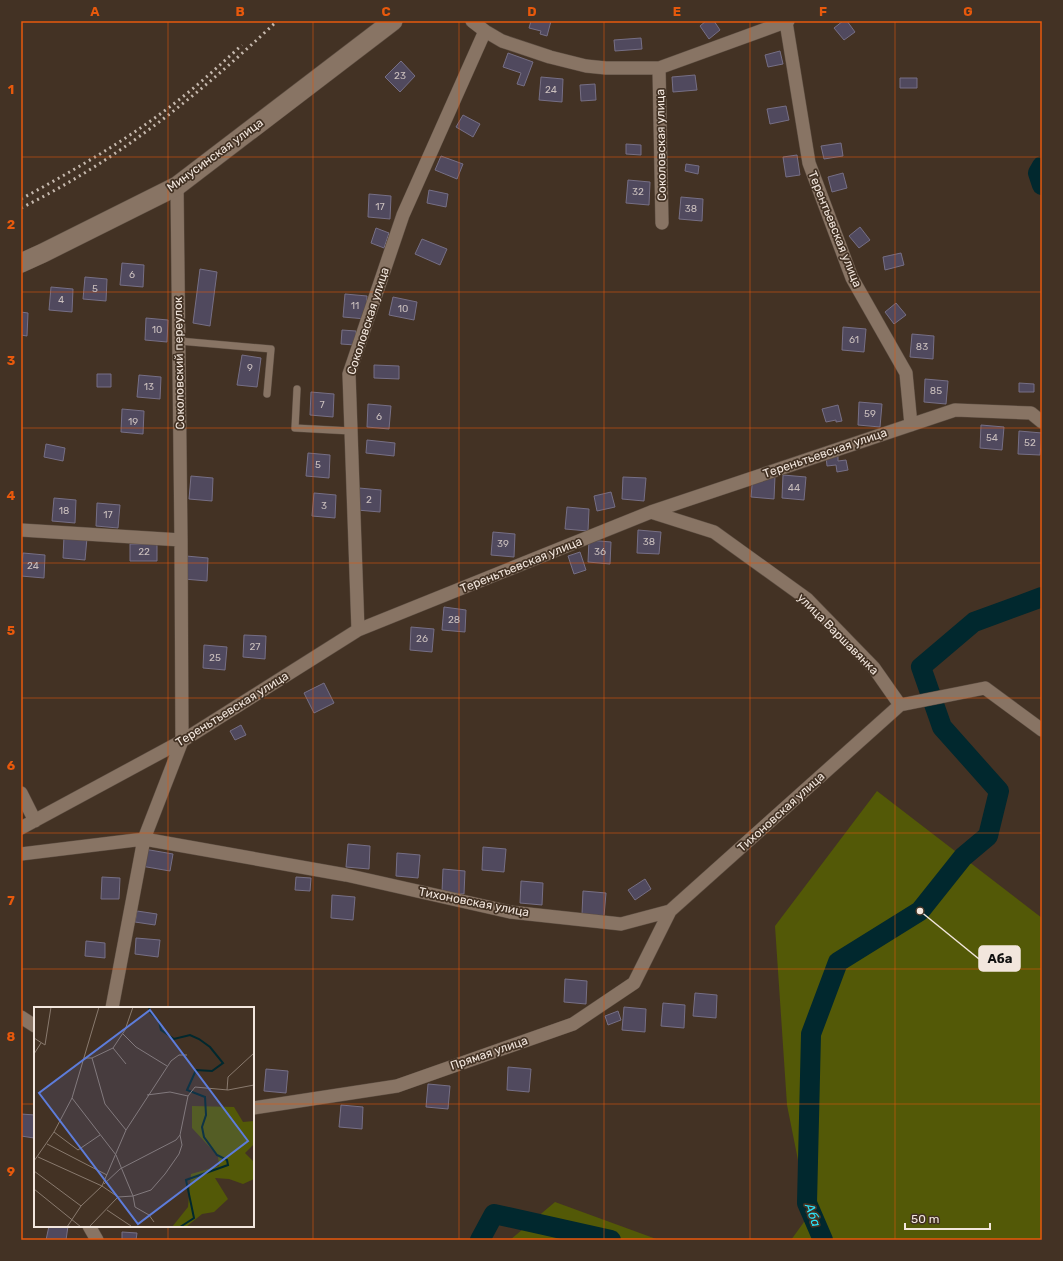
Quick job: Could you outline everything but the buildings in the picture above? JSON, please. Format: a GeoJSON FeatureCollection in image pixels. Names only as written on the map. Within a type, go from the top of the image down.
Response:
{"type":"FeatureCollection","features":[{"type":"Feature","properties":{"kind":"main road","name":"Минусинская улица"},"geometry":{"type":"LineString","coordinates":[[21,263],[177,186],[393,21]]}},
{"type":"Feature","properties":{"kind":"street"},"geometry":{"type":"LineString","coordinates":[[472,21],[502,41],[550,57],[586,66],[606,68],[659,68],[787,21]]}},
{"type":"Feature","properties":{"kind":"street","name":"Терентьевская улица"},"geometry":{"type":"LineString","coordinates":[[787,21],[809,163],[852,278],[906,372],[911,425]]}},
{"type":"Feature","properties":{"kind":"street","name":"Соколовская улица"},"geometry":{"type":"LineString","coordinates":[[358,630],[349,374],[403,215],[485,31]]}},
{"type":"Feature","properties":{"kind":"street","name":"Соколовская улица"},"geometry":{"type":"LineString","coordinates":[[659,68],[662,223]]}},
{"type":"Feature","properties":{"kind":"street","name":"Соколовский переулок"},"geometry":{"type":"LineString","coordinates":[[177,186],[182,741]]}},
{"type":"Feature","properties":{"kind":"street","name":"Тереньтьевская улица"},"geometry":{"type":"LineString","coordinates":[[21,828],[182,741],[358,630],[652,512],[955,410],[1031,413],[1042,422]]}},
{"type":"Feature","properties":{"kind":"street","name":"улица Варшавянка"},"geometry":{"type":"LineString","coordinates":[[652,512],[714,532],[807,599],[874,668],[900,705]]}},
{"type":"Feature","properties":{"kind":"street"},"geometry":{"type":"LineString","coordinates":[[21,530],[181,540]]}},
{"type":"Feature","properties":{"kind":"street"},"geometry":{"type":"LineString","coordinates":[[900,705],[985,688],[1042,730]]}},
{"type":"Feature","properties":{"kind":"street","name":"Тихоновская улица"},"geometry":{"type":"LineString","coordinates":[[21,854],[144,838],[346,875],[510,912],[621,924],[670,911],[900,705]]}},
{"type":"Feature","properties":{"kind":"street"},"geometry":{"type":"LineString","coordinates":[[112,1007],[144,838],[182,741]]}},
{"type":"Feature","properties":{"kind":"street"},"geometry":{"type":"LineString","coordinates":[[21,793],[35,821]]}},
{"type":"Feature","properties":{"kind":"street","name":"Прямая улица"},"geometry":{"type":"LineString","coordinates":[[254,1108],[397,1086],[573,1024],[634,983],[670,911]]}},
{"type":"Feature","properties":{"kind":"street"},"geometry":{"type":"LineString","coordinates":[[21,1017],[34,1025]]}},
{"type":"Feature","properties":{"kind":"street"},"geometry":{"type":"LineString","coordinates":[[90,1227],[97,1240]]}},
{"type":"Feature","properties":{"kind":"lane"},"geometry":{"type":"LineString","coordinates":[[178,341],[271,349],[266,394]]}},
{"type":"Feature","properties":{"kind":"lane"},"geometry":{"type":"LineString","coordinates":[[297,389],[295,428],[351,431]]}},
{"type":"Feature","properties":{"kind":"green space"},"geometry":{"type":"Polygon","coordinates":[[[877,791],[1042,918],[1042,1240],[791,1240],[809,1215],[787,1105],[775,926],[877,791]]]}},
{"type":"Feature","properties":{"kind":"green space"},"geometry":{"type":"Polygon","coordinates":[[[555,1202],[659,1240],[510,1240],[555,1202]]]}},
{"type":"Feature","properties":{"kind":"waterway","name":"Аба"},"geometry":{"type":"LineString","coordinates":[[1042,166],[1038,173],[1042,185]]}},
{"type":"Feature","properties":{"kind":"waterway","name":"Аба"},"geometry":{"type":"LineString","coordinates":[[823,1240],[807,1203],[811,1034],[838,962],[920,911],[963,857],[988,836],[999,791],[942,727],[921,667],[974,622],[1042,597]]}},
{"type":"Feature","properties":{"kind":"waterway","name":"Аба"},"geometry":{"type":"LineString","coordinates":[[480,1240],[494,1214],[611,1240]]}},
{"type":"Feature","properties":{"kind":"railway"},"geometry":{"type":"LineString","coordinates":[[21,208],[91,169],[156,124],[218,75],[277,21]]}},
{"type":"Feature","properties":{"kind":"railway"},"geometry":{"type":"LineString","coordinates":[[21,199],[126,138],[166,110],[242,45]]}},
{"type":"Feature","properties":{"kind":"place","name":"Аба"},"geometry":{"type":"Point","coordinates":[920,911]}}]}
